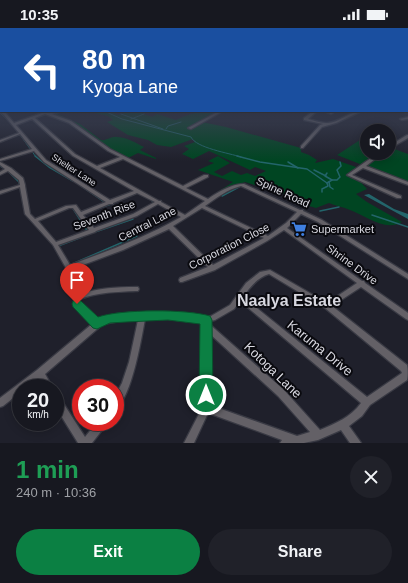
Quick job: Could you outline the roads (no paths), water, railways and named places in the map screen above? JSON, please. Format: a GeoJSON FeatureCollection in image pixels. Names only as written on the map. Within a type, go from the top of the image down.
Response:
{"type":"FeatureCollection","features":[{"type":"Feature","properties":{"kind":"street"},"geometry":{"type":"LineString","coordinates":[[14,124],[19,122]]}},
{"type":"Feature","properties":{"kind":"street"},"geometry":{"type":"LineString","coordinates":[[39,122],[74,155],[184,217]]}},
{"type":"Feature","properties":{"kind":"street"},"geometry":{"type":"LineString","coordinates":[[71,122],[100,144],[208,201]]}},
{"type":"Feature","properties":{"kind":"street"},"geometry":{"type":"LineString","coordinates":[[190,128],[200,122]]}},
{"type":"Feature","properties":{"kind":"street"},"geometry":{"type":"LineString","coordinates":[[302,147],[321,126],[331,122]]}},
{"type":"Feature","properties":{"kind":"street"},"geometry":{"type":"LineString","coordinates":[[318,123],[327,124]]}},
{"type":"Feature","properties":{"kind":"street"},"geometry":{"type":"LineString","coordinates":[[318,123],[321,126]]}},
{"type":"Feature","properties":{"kind":"street","name":"Shelter Lane"},"geometry":{"type":"LineString","coordinates":[[14,124],[32,150],[45,161],[111,203]]}},
{"type":"Feature","properties":{"kind":"street"},"geometry":{"type":"LineString","coordinates":[[0,141],[21,133]]}},
{"type":"Feature","properties":{"kind":"street"},"geometry":{"type":"LineString","coordinates":[[396,144],[408,136]]}},
{"type":"Feature","properties":{"kind":"street"},"geometry":{"type":"LineString","coordinates":[[32,150],[0,161],[8,170],[19,177],[27,212],[34,222],[55,244],[69,268],[77,288],[77,301],[97,324]]}},
{"type":"Feature","properties":{"kind":"street"},"geometry":{"type":"LineString","coordinates":[[97,168],[123,157]]}},
{"type":"Feature","properties":{"kind":"street"},"geometry":{"type":"LineString","coordinates":[[371,160],[349,175],[399,197]]}},
{"type":"Feature","properties":{"kind":"street"},"geometry":{"type":"LineString","coordinates":[[363,166],[408,184]]}},
{"type":"Feature","properties":{"kind":"street"},"geometry":{"type":"LineString","coordinates":[[0,174],[8,170]]}},
{"type":"Feature","properties":{"kind":"street"},"geometry":{"type":"LineString","coordinates":[[183,188],[206,176]]}},
{"type":"Feature","properties":{"kind":"street","name":"Spine Road"},"geometry":{"type":"LineString","coordinates":[[208,201],[235,186],[242,185],[301,211],[345,236],[408,278]]}},
{"type":"Feature","properties":{"kind":"street"},"geometry":{"type":"LineString","coordinates":[[0,193],[21,186]]}},
{"type":"Feature","properties":{"kind":"street"},"geometry":{"type":"LineString","coordinates":[[80,214],[111,203],[137,191]]}},
{"type":"Feature","properties":{"kind":"street","name":"Central Lane"},"geometry":{"type":"LineString","coordinates":[[69,268],[138,242],[169,226],[208,201]]}},
{"type":"Feature","properties":{"kind":"street","name":"Seventh Rise"},"geometry":{"type":"LineString","coordinates":[[55,244],[135,215],[159,202]]}},
{"type":"Feature","properties":{"kind":"street"},"geometry":{"type":"LineString","coordinates":[[34,222],[70,206],[74,206],[93,231]]}},
{"type":"Feature","properties":{"kind":"street"},"geometry":{"type":"LineString","coordinates":[[201,206],[268,238]]}},
{"type":"Feature","properties":{"kind":"street","name":"Corporation Close"},"geometry":{"type":"LineString","coordinates":[[182,280],[213,268],[268,238],[284,228],[301,211]]}},
{"type":"Feature","properties":{"kind":"street"},"geometry":{"type":"LineString","coordinates":[[169,226],[213,268]]}},
{"type":"Feature","properties":{"kind":"street","name":"Shrine Drive"},"geometry":{"type":"LineString","coordinates":[[284,228],[408,317]]}},
{"type":"Feature","properties":{"kind":"street"},"geometry":{"type":"LineString","coordinates":[[0,403],[40,373],[101,321],[110,318],[168,316],[206,323],[227,311],[248,285],[262,274],[270,272],[327,306],[398,363],[407,373],[367,402],[359,413],[342,425],[318,435],[285,443]]}},
{"type":"Feature","properties":{"kind":"street"},"geometry":{"type":"LineString","coordinates":[[327,306],[362,283]]}},
{"type":"Feature","properties":{"kind":"street"},"geometry":{"type":"LineString","coordinates":[[77,301],[87,294],[136,289]]}},
{"type":"Feature","properties":{"kind":"street","name":"Karuma Drive"},"geometry":{"type":"LineString","coordinates":[[239,297],[367,402]]}},
{"type":"Feature","properties":{"kind":"street"},"geometry":{"type":"LineString","coordinates":[[124,387],[137,345],[142,317]]}},
{"type":"Feature","properties":{"kind":"street"},"geometry":{"type":"LineString","coordinates":[[189,443],[206,408],[206,323]]}},
{"type":"Feature","properties":{"kind":"street","name":"Kotoga Lane"},"geometry":{"type":"LineString","coordinates":[[206,323],[281,393],[318,435]]}},
{"type":"Feature","properties":{"kind":"street"},"geometry":{"type":"LineString","coordinates":[[40,373],[44,379]]}},
{"type":"Feature","properties":{"kind":"street"},"geometry":{"type":"LineString","coordinates":[[206,408],[296,440]]}},
{"type":"Feature","properties":{"kind":"street"},"geometry":{"type":"LineString","coordinates":[[64,412],[83,443]]}},
{"type":"Feature","properties":{"kind":"street"},"geometry":{"type":"LineString","coordinates":[[342,425],[356,443]]}},
{"type":"Feature","properties":{"kind":"street"},"geometry":{"type":"LineString","coordinates":[[86,443],[96,431]]}},
{"type":"Feature","properties":{"kind":"water"},"geometry":{"type":"Polygon","coordinates":[[[369,194],[394,209],[408,214],[408,219],[364,195],[369,194]]]}},
{"type":"Feature","properties":{"kind":"waterway"},"geometry":{"type":"LineString","coordinates":[[10,122],[36,157]]}},
{"type":"Feature","properties":{"kind":"waterway"},"geometry":{"type":"LineString","coordinates":[[135,122],[191,137],[199,144],[213,150],[237,156]]}},
{"type":"Feature","properties":{"kind":"waterway"},"geometry":{"type":"LineString","coordinates":[[144,122],[163,129]]}},
{"type":"Feature","properties":{"kind":"waterway"},"geometry":{"type":"LineString","coordinates":[[166,129],[168,126],[180,122]]}},
{"type":"Feature","properties":{"kind":"waterway"},"geometry":{"type":"LineString","coordinates":[[9,138],[19,135]]}},
{"type":"Feature","properties":{"kind":"waterway"},"geometry":{"type":"LineString","coordinates":[[237,156],[241,157]]}},
{"type":"Feature","properties":{"kind":"waterway"},"geometry":{"type":"LineString","coordinates":[[237,156],[260,162],[297,168]]}},
{"type":"Feature","properties":{"kind":"waterway"},"geometry":{"type":"LineString","coordinates":[[36,157],[49,167],[73,181]]}},
{"type":"Feature","properties":{"kind":"waterway"},"geometry":{"type":"LineString","coordinates":[[288,162],[297,168]]}},
{"type":"Feature","properties":{"kind":"waterway"},"geometry":{"type":"LineString","coordinates":[[332,180],[337,180],[340,177],[337,170],[341,166],[340,162]]}},
{"type":"Feature","properties":{"kind":"waterway"},"geometry":{"type":"LineString","coordinates":[[0,166],[4,168]]}},
{"type":"Feature","properties":{"kind":"waterway"},"geometry":{"type":"LineString","coordinates":[[297,168],[307,169],[327,183]]}},
{"type":"Feature","properties":{"kind":"waterway"},"geometry":{"type":"LineString","coordinates":[[7,170],[19,182],[21,191]]}},
{"type":"Feature","properties":{"kind":"waterway"},"geometry":{"type":"LineString","coordinates":[[314,170],[325,176]]}},
{"type":"Feature","properties":{"kind":"waterway"},"geometry":{"type":"LineString","coordinates":[[325,176],[332,180]]}},
{"type":"Feature","properties":{"kind":"waterway"},"geometry":{"type":"LineString","coordinates":[[327,183],[332,180]]}},
{"type":"Feature","properties":{"kind":"waterway"},"geometry":{"type":"LineString","coordinates":[[329,182],[330,187],[333,189]]}},
{"type":"Feature","properties":{"kind":"waterway"},"geometry":{"type":"LineString","coordinates":[[322,192],[322,189],[328,186],[327,183]]}},
{"type":"Feature","properties":{"kind":"waterway"},"geometry":{"type":"LineString","coordinates":[[81,186],[106,203]]}},
{"type":"Feature","properties":{"kind":"waterway"},"geometry":{"type":"LineString","coordinates":[[222,196],[239,187]]}},
{"type":"Feature","properties":{"kind":"waterway"},"geometry":{"type":"LineString","coordinates":[[152,201],[155,203],[153,203]]}},
{"type":"Feature","properties":{"kind":"waterway"},"geometry":{"type":"LineString","coordinates":[[97,209],[111,204]]}},
{"type":"Feature","properties":{"kind":"waterway"},"geometry":{"type":"LineString","coordinates":[[72,207],[88,232]]}},
{"type":"Feature","properties":{"kind":"waterway"},"geometry":{"type":"LineString","coordinates":[[320,211],[339,207]]}},
{"type":"Feature","properties":{"kind":"waterway"},"geometry":{"type":"LineString","coordinates":[[372,215],[408,227]]}},
{"type":"Feature","properties":{"kind":"waterway"},"geometry":{"type":"LineString","coordinates":[[95,232],[133,219]]}},
{"type":"Feature","properties":{"kind":"waterway"},"geometry":{"type":"LineString","coordinates":[[72,264],[137,236]]}},
{"type":"Feature","properties":{"kind":"waterway"},"geometry":{"type":"LineString","coordinates":[[58,246],[82,237]]}},
{"type":"Feature","properties":{"kind":"place","name":"Supermarket"},"geometry":{"type":"Point","coordinates":[299,229]}},
{"type":"Feature","properties":{"kind":"district","name":"Naalya Estate"},"geometry":{"type":"Point","coordinates":[289,300]}}]}
